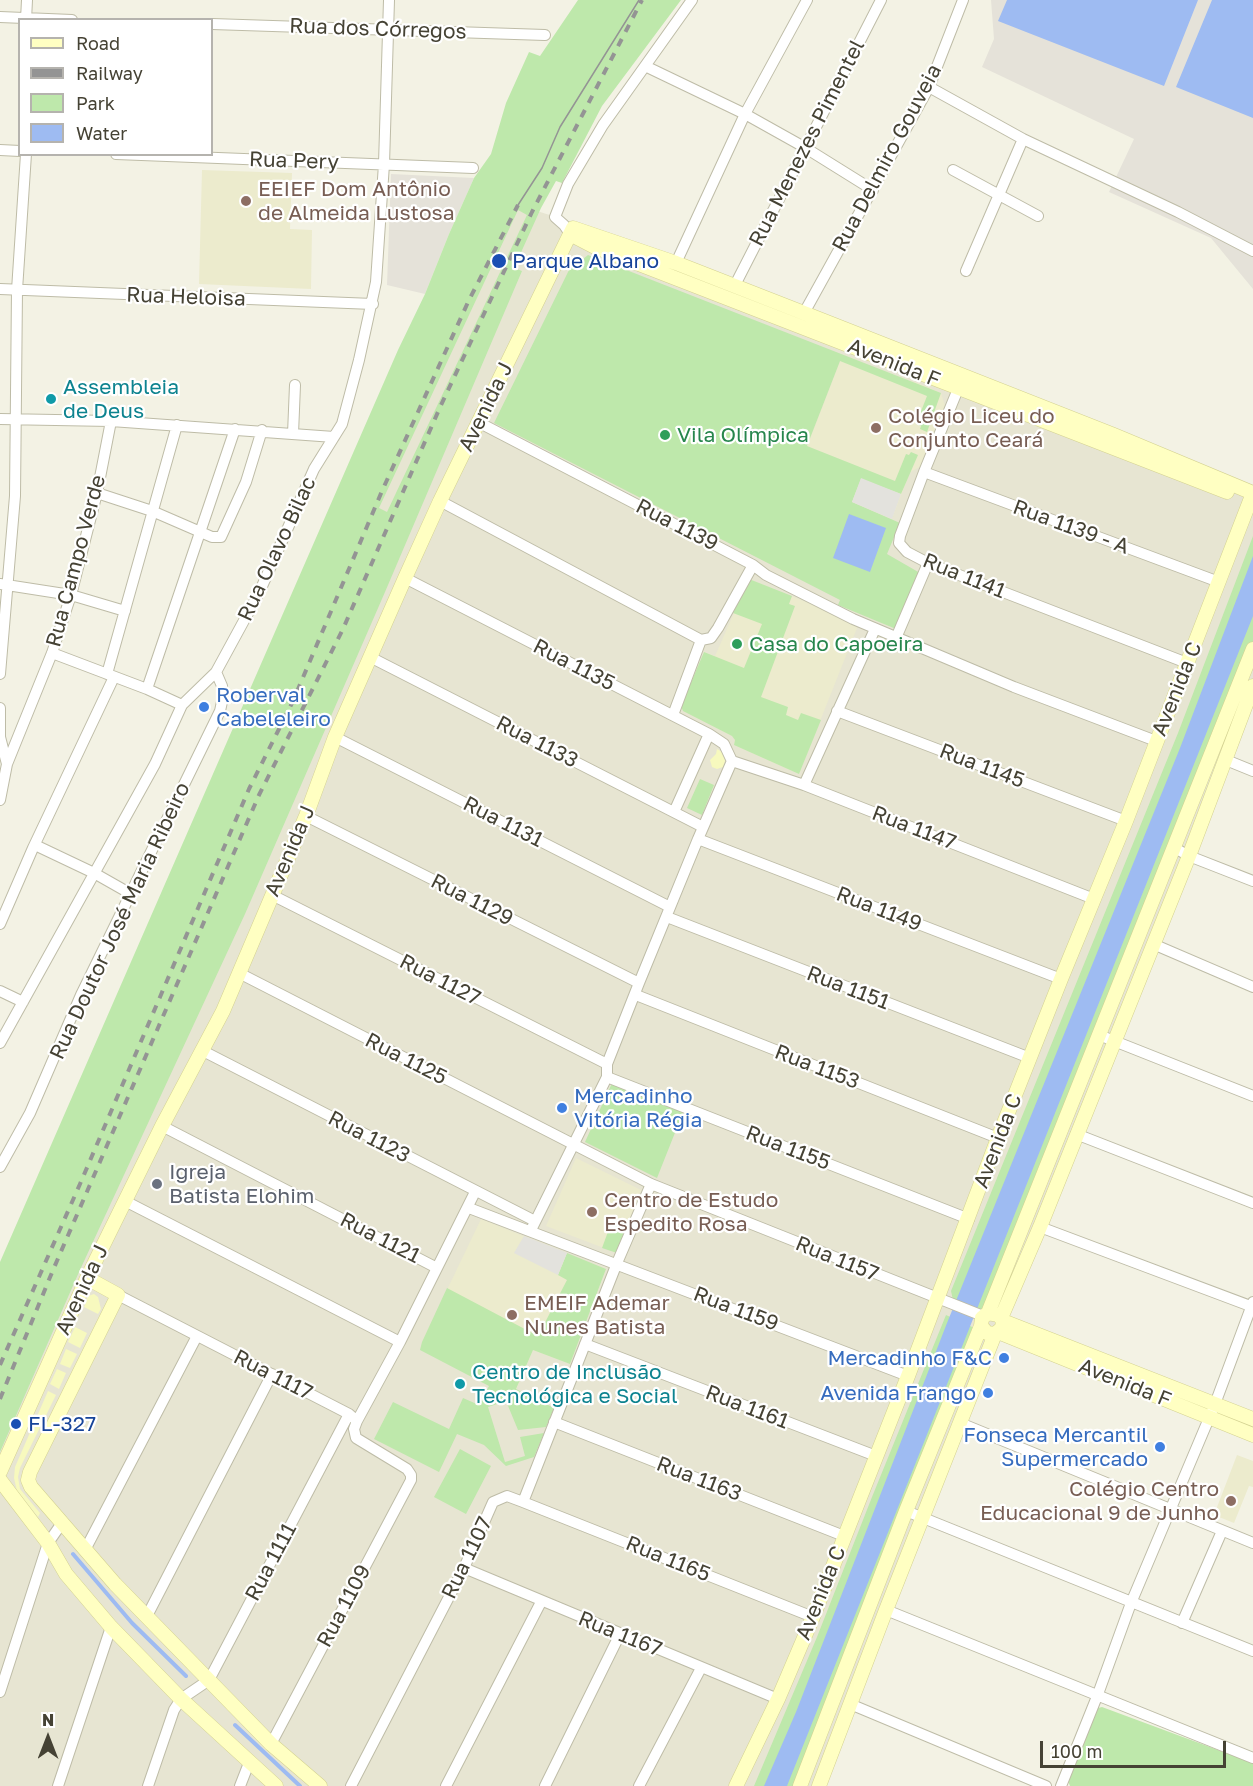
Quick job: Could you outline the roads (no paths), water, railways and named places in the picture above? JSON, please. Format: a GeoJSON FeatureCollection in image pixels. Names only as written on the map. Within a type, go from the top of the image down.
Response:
{"type":"FeatureCollection","features":[{"type":"Feature","properties":{"kind":"street"},"geometry":{"type":"LineString","coordinates":[[26,18],[27,0]]}},
{"type":"Feature","properties":{"kind":"street","name":"Rua Olavo Bilac"},"geometry":{"type":"LineString","coordinates":[[0,1043],[155,764],[182,705],[216,672],[259,593],[314,469],[334,437],[345,412],[373,304],[384,164],[389,0]]}},
{"type":"Feature","properties":{"kind":"street"},"geometry":{"type":"LineString","coordinates":[[566,226],[568,184],[588,148],[692,0]]}},
{"type":"Feature","properties":{"kind":"street"},"geometry":{"type":"LineString","coordinates":[[676,263],[746,114],[807,0]]}},
{"type":"Feature","properties":{"kind":"street","name":"Rua Menezes Pimentel"},"geometry":{"type":"LineString","coordinates":[[734,287],[881,0]]}},
{"type":"Feature","properties":{"kind":"street","name":"Rua Delmiro Gouveia"},"geometry":{"type":"LineString","coordinates":[[804,313],[929,87],[963,0]]}},
{"type":"Feature","properties":{"kind":"street"},"geometry":{"type":"LineString","coordinates":[[0,17],[18,18]]}},
{"type":"Feature","properties":{"kind":"street","name":"Rua dos Córregos"},"geometry":{"type":"LineString","coordinates":[[213,24],[545,35]]}},
{"type":"Feature","properties":{"kind":"street"},"geometry":{"type":"LineString","coordinates":[[645,66],[746,114],[873,190]]}},
{"type":"Feature","properties":{"kind":"street"},"geometry":{"type":"LineString","coordinates":[[929,87],[1023,139],[1253,250]]}},
{"type":"Feature","properties":{"kind":"street"},"geometry":{"type":"LineString","coordinates":[[966,271],[1023,139]]}},
{"type":"Feature","properties":{"kind":"street"},"geometry":{"type":"LineString","coordinates":[[0,150],[18,151]]}},
{"type":"Feature","properties":{"kind":"street"},"geometry":{"type":"LineString","coordinates":[[0,674],[4,584],[15,496],[17,290],[26,156]]}},
{"type":"Feature","properties":{"kind":"street","name":"Rua Pery"},"geometry":{"type":"LineString","coordinates":[[170,156],[473,168]]}},
{"type":"Feature","properties":{"kind":"street"},"geometry":{"type":"LineString","coordinates":[[953,171],[1038,216]]}},
{"type":"Feature","properties":{"kind":"street","name":"Avenida F"},"geometry":{"type":"LineString","coordinates":[[566,226],[676,263],[734,287],[764,306],[804,313],[1044,415],[1252,497]]}},
{"type":"Feature","properties":{"kind":"street","name":"Avenida F"},"geometry":{"type":"LineString","coordinates":[[566,226],[595,247],[764,306],[958,389],[1044,415]]}},
{"type":"Feature","properties":{"kind":"street","name":"Avenida J"},"geometry":{"type":"LineString","coordinates":[[0,1472],[87,1278],[162,1126],[203,1051],[239,973],[370,657],[566,226]]}},
{"type":"Feature","properties":{"kind":"street","name":"Rua Heloisa"},"geometry":{"type":"LineString","coordinates":[[0,289],[373,304]]}},
{"type":"Feature","properties":{"kind":"street"},"geometry":{"type":"LineString","coordinates":[[293,434],[295,385]]}},
{"type":"Feature","properties":{"kind":"street","name":"Rua 1141"},"geometry":{"type":"LineString","coordinates":[[958,389],[924,472],[899,543],[907,552],[928,563],[1187,663]]}},
{"type":"Feature","properties":{"kind":"street"},"geometry":{"type":"LineString","coordinates":[[0,419],[111,421],[262,430],[334,437]]}},
{"type":"Feature","properties":{"kind":"street","name":"Rua Campo Verde"},"geometry":{"type":"LineString","coordinates":[[0,800],[7,764],[52,653],[71,595],[97,493],[111,421]]}},
{"type":"Feature","properties":{"kind":"street","name":"Rua 1139"},"geometry":{"type":"LineString","coordinates":[[478,422],[753,565],[766,575],[896,638],[1014,687],[1156,741]]}},
{"type":"Feature","properties":{"kind":"street"},"geometry":{"type":"LineString","coordinates":[[0,924],[110,675],[124,611],[177,425]]}},
{"type":"Feature","properties":{"kind":"street"},"geometry":{"type":"LineString","coordinates":[[147,689],[235,429]]}},
{"type":"Feature","properties":{"kind":"street"},"geometry":{"type":"LineString","coordinates":[[97,493],[219,537],[224,535],[246,482],[262,430]]}},
{"type":"Feature","properties":{"kind":"street","name":"Rua 1139 - A"},"geometry":{"type":"LineString","coordinates":[[924,472],[1219,582]]}},
{"type":"Feature","properties":{"kind":"street","name":"Avenida C"},"geometry":{"type":"LineString","coordinates":[[736,1786],[778,1699],[908,1377],[944,1301],[969,1219],[998,1138],[1126,821],[1252,497]]}},
{"type":"Feature","properties":{"kind":"street"},"geometry":{"type":"LineString","coordinates":[[440,501],[701,640],[711,638],[718,628],[753,565]]}},
{"type":"Feature","properties":{"kind":"street"},"geometry":{"type":"LineString","coordinates":[[896,638],[928,563]]}},
{"type":"Feature","properties":{"kind":"street","name":"Rua 1135"},"geometry":{"type":"LineString","coordinates":[[405,578],[709,734],[724,744],[732,761]]}},
{"type":"Feature","properties":{"kind":"street"},"geometry":{"type":"LineString","coordinates":[[4,584],[71,595],[124,611]]}},
{"type":"Feature","properties":{"kind":"street"},"geometry":{"type":"LineString","coordinates":[[804,785],[875,628]]}},
{"type":"Feature","properties":{"kind":"street"},"geometry":{"type":"LineString","coordinates":[[673,715],[701,640]]}},
{"type":"Feature","properties":{"kind":"street"},"geometry":{"type":"LineString","coordinates":[[800,1786],[906,1511],[990,1322],[1099,1035],[1253,649]]}},
{"type":"Feature","properties":{"kind":"street"},"geometry":{"type":"LineString","coordinates":[[52,653],[147,689],[182,705]]}},
{"type":"Feature","properties":{"kind":"street","name":"Rua 1133"},"geometry":{"type":"LineString","coordinates":[[370,657],[703,827]]}},
{"type":"Feature","properties":{"kind":"street","name":"Rua Doutor José Maria Ribeiro"},"geometry":{"type":"LineString","coordinates":[[0,1167],[30,1113],[81,995],[220,711],[224,697],[216,672]]}},
{"type":"Feature","properties":{"kind":"street"},"geometry":{"type":"LineString","coordinates":[[819,1786],[960,1423],[990,1322],[1040,1227],[1189,856],[1204,811],[1226,760],[1253,686]]}},
{"type":"Feature","properties":{"kind":"street"},"geometry":{"type":"LineString","coordinates":[[0,708],[0,737],[7,764]]}},
{"type":"Feature","properties":{"kind":"street","name":"Rua 1145"},"geometry":{"type":"LineString","coordinates":[[837,711],[1126,821]]}},
{"type":"Feature","properties":{"kind":"street"},"geometry":{"type":"LineString","coordinates":[[674,812],[709,734]]}},
{"type":"Feature","properties":{"kind":"street","name":"Rua 1131"},"geometry":{"type":"LineString","coordinates":[[335,737],[668,912]]}},
{"type":"Feature","properties":{"kind":"street"},"geometry":{"type":"LineString","coordinates":[[1226,760],[1253,771]]}},
{"type":"Feature","properties":{"kind":"street"},"geometry":{"type":"LineString","coordinates":[[533,1226],[607,1077],[607,1064],[639,983],[732,761]]}},
{"type":"Feature","properties":{"kind":"street","name":"Rua 1147"},"geometry":{"type":"LineString","coordinates":[[732,761],[804,785],[1094,899]]}},
{"type":"Feature","properties":{"kind":"street","name":"Rua 1129"},"geometry":{"type":"LineString","coordinates":[[306,816],[639,983]]}},
{"type":"Feature","properties":{"kind":"street","name":"Rua 1149"},"geometry":{"type":"LineString","coordinates":[[698,839],[1061,978]]}},
{"type":"Feature","properties":{"kind":"street"},"geometry":{"type":"LineString","coordinates":[[35,845],[94,873],[131,894]]}},
{"type":"Feature","properties":{"kind":"street"},"geometry":{"type":"LineString","coordinates":[[1173,847],[1189,856],[1253,881]]}},
{"type":"Feature","properties":{"kind":"street","name":"Rua 1127"},"geometry":{"type":"LineString","coordinates":[[272,895],[607,1064]]}},
{"type":"Feature","properties":{"kind":"street","name":"Rua 1151"},"geometry":{"type":"LineString","coordinates":[[668,912],[1030,1058]]}},
{"type":"Feature","properties":{"kind":"street"},"geometry":{"type":"LineString","coordinates":[[1153,944],[1253,987]]}},
{"type":"Feature","properties":{"kind":"street","name":"Rua 1125"},"geometry":{"type":"LineString","coordinates":[[239,973],[572,1145]]}},
{"type":"Feature","properties":{"kind":"street"},"geometry":{"type":"LineString","coordinates":[[0,991],[23,1002]]}},
{"type":"Feature","properties":{"kind":"street","name":"Rua 1153"},"geometry":{"type":"LineString","coordinates":[[636,995],[998,1138]]}},
{"type":"Feature","properties":{"kind":"street"},"geometry":{"type":"LineString","coordinates":[[1099,1035],[1253,1096]]}},
{"type":"Feature","properties":{"kind":"street","name":"Rua 1123"},"geometry":{"type":"LineString","coordinates":[[203,1051],[475,1192],[533,1226]]}},
{"type":"Feature","properties":{"kind":"street","name":"Rua 1155"},"geometry":{"type":"LineString","coordinates":[[607,1077],[969,1219]]}},
{"type":"Feature","properties":{"kind":"street","name":"Rua 1121"},"geometry":{"type":"LineString","coordinates":[[162,1126],[437,1268]]}},
{"type":"Feature","properties":{"kind":"street"},"geometry":{"type":"LineString","coordinates":[[1076,1134],[1253,1203]]}},
{"type":"Feature","properties":{"kind":"street","name":"Rua 1157"},"geometry":{"type":"LineString","coordinates":[[572,1145],[651,1184],[944,1301],[990,1322]]}},
{"type":"Feature","properties":{"kind":"street"},"geometry":{"type":"LineString","coordinates":[[523,1502],[617,1263],[651,1184]]}},
{"type":"Feature","properties":{"kind":"street","name":"Rua 1111"},"geometry":{"type":"LineString","coordinates":[[181,1699],[209,1680],[353,1418],[400,1342],[475,1192]]}},
{"type":"Feature","properties":{"kind":"street"},"geometry":{"type":"LineString","coordinates":[[125,1201],[400,1342]]}},
{"type":"Feature","properties":{"kind":"street","name":"Rua 1159"},"geometry":{"type":"LineString","coordinates":[[469,1208],[533,1226],[617,1263],[908,1377]]}},
{"type":"Feature","properties":{"kind":"street"},"geometry":{"type":"LineString","coordinates":[[1040,1227],[1252,1305],[1212,1411],[1131,1603],[1061,1786]]}},
{"type":"Feature","properties":{"kind":"street"},"geometry":{"type":"LineString","coordinates":[[87,1278],[118,1295],[30,1472],[28,1480],[31,1487],[115,1584],[271,1744],[320,1786]]}},
{"type":"Feature","properties":{"kind":"street","name":"Rua 1117"},"geometry":{"type":"LineString","coordinates":[[118,1295],[353,1418]]}},
{"type":"Feature","properties":{"kind":"street","name":"Avenida F"},"geometry":{"type":"LineString","coordinates":[[990,1322],[1212,1411],[1253,1435]]}},
{"type":"Feature","properties":{"kind":"street"},"geometry":{"type":"LineString","coordinates":[[85,1550],[197,1336]]}},
{"type":"Feature","properties":{"kind":"street","name":"Rua 1161"},"geometry":{"type":"LineString","coordinates":[[585,1344],[876,1456]]}},
{"type":"Feature","properties":{"kind":"street"},"geometry":{"type":"LineString","coordinates":[[147,1617],[272,1374]]}},
{"type":"Feature","properties":{"kind":"street","name":"Avenida F"},"geometry":{"type":"LineString","coordinates":[[1212,1411],[1253,1419]]}},
{"type":"Feature","properties":{"kind":"street","name":"Rua 1109"},"geometry":{"type":"LineString","coordinates":[[271,1744],[411,1480],[408,1469],[356,1438],[353,1418]]}},
{"type":"Feature","properties":{"kind":"street","name":"Rua 1163"},"geometry":{"type":"LineString","coordinates":[[554,1422],[843,1536]]}},
{"type":"Feature","properties":{"kind":"street"},"geometry":{"type":"LineString","coordinates":[[960,1423],[1253,1543]]}},
{"type":"Feature","properties":{"kind":"street"},"geometry":{"type":"LineString","coordinates":[[0,1480],[48,1543],[66,1574],[111,1627],[181,1699],[276,1786]]}},
{"type":"Feature","properties":{"kind":"street","name":"Rua 1107"},"geometry":{"type":"LineString","coordinates":[[351,1786],[464,1568],[493,1502],[507,1496],[523,1502]]}},
{"type":"Feature","properties":{"kind":"street","name":"Rua 1165"},"geometry":{"type":"LineString","coordinates":[[523,1502],[813,1617]]}},
{"type":"Feature","properties":{"kind":"street"},"geometry":{"type":"LineString","coordinates":[[906,1511],[1253,1651]]}},
{"type":"Feature","properties":{"kind":"street"},"geometry":{"type":"LineString","coordinates":[[0,1692],[48,1543],[62,1523]]}},
{"type":"Feature","properties":{"kind":"street"},"geometry":{"type":"LineString","coordinates":[[1182,1623],[1222,1531]]}},
{"type":"Feature","properties":{"kind":"street","name":"Rua 1167"},"geometry":{"type":"LineString","coordinates":[[464,1568],[778,1699]]}},
{"type":"Feature","properties":{"kind":"street"},"geometry":{"type":"LineString","coordinates":[[446,1786],[542,1602]]}},
{"type":"Feature","properties":{"kind":"street"},"geometry":{"type":"LineString","coordinates":[[886,1610],[1253,1758]]}},
{"type":"Feature","properties":{"kind":"street"},"geometry":{"type":"LineString","coordinates":[[58,1786],[111,1627]]}},
{"type":"Feature","properties":{"kind":"street"},"geometry":{"type":"LineString","coordinates":[[545,1786],[620,1634]]}},
{"type":"Feature","properties":{"kind":"street"},"geometry":{"type":"LineString","coordinates":[[639,1786],[701,1668]]}},
{"type":"Feature","properties":{"kind":"street"},"geometry":{"type":"LineString","coordinates":[[148,1786],[174,1710],[181,1699]]}},
{"type":"Feature","properties":{"kind":"street"},"geometry":{"type":"LineString","coordinates":[[850,1704],[1046,1786]]}},
{"type":"Feature","properties":{"kind":"street"},"geometry":{"type":"LineString","coordinates":[[240,1786],[249,1762]]}},
{"type":"Feature","properties":{"kind":"water"},"geometry":{"type":"Polygon","coordinates":[[[1007,0],[1198,0],[1164,86],[998,21],[1007,0]]]}},
{"type":"Feature","properties":{"kind":"water"},"geometry":{"type":"Polygon","coordinates":[[[1212,0],[1253,0],[1253,118],[1176,87],[1212,0]]]}},
{"type":"Feature","properties":{"kind":"water"},"geometry":{"type":"Polygon","coordinates":[[[849,514],[886,528],[870,572],[833,558],[849,514]]]}},
{"type":"Feature","properties":{"kind":"water"},"geometry":{"type":"Polygon","coordinates":[[[1253,556],[1253,616],[787,1786],[764,1786],[796,1712],[947,1323],[1180,748],[1253,556]]]}},
{"type":"Feature","properties":{"kind":"waterway"},"geometry":{"type":"LineString","coordinates":[[73,1554],[132,1623],[186,1676]]}},
{"type":"Feature","properties":{"kind":"waterway"},"geometry":{"type":"LineString","coordinates":[[235,1725],[300,1786]]}},
{"type":"Feature","properties":{"kind":"tram line"},"geometry":{"type":"LineString","coordinates":[[518,205],[542,168],[560,127],[639,0]]}},
{"type":"Feature","properties":{"kind":"railway"},"geometry":{"type":"LineString","coordinates":[[0,1399],[53,1270],[259,795],[343,629],[441,405],[532,212],[642,0]]}},
{"type":"Feature","properties":{"kind":"railway"},"geometry":{"type":"LineString","coordinates":[[0,1365],[249,789],[293,701],[382,491],[469,300],[518,205]]}},
{"type":"Feature","properties":{"kind":"place","name":"EEIEF Dom Antônio de Almeida Lustosa"},"geometry":{"type":"Point","coordinates":[246,201]}},
{"type":"Feature","properties":{"kind":"place","name":"Parque Albano"},"geometry":{"type":"Point","coordinates":[499,261]}},
{"type":"Feature","properties":{"kind":"place","name":"Assembleia de Deus"},"geometry":{"type":"Point","coordinates":[51,399]}},
{"type":"Feature","properties":{"kind":"place","name":"Colégio Liceu do Conjunto Ceará"},"geometry":{"type":"Point","coordinates":[876,428]}},
{"type":"Feature","properties":{"kind":"place","name":"Vila Olímpica"},"geometry":{"type":"Point","coordinates":[665,435]}},
{"type":"Feature","properties":{"kind":"place","name":"Casa do Capoeira"},"geometry":{"type":"Point","coordinates":[737,644]}},
{"type":"Feature","properties":{"kind":"place","name":"Roberval Cabeleleiro"},"geometry":{"type":"Point","coordinates":[204,707]}},
{"type":"Feature","properties":{"kind":"place","name":"Mercadinho Vitória Régia"},"geometry":{"type":"Point","coordinates":[562,1108]}},
{"type":"Feature","properties":{"kind":"place","name":"Igreja Batista Elohim"},"geometry":{"type":"Point","coordinates":[157,1184]}},
{"type":"Feature","properties":{"kind":"place","name":"Centro de Estudo Espedito Rosa"},"geometry":{"type":"Point","coordinates":[592,1212]}},
{"type":"Feature","properties":{"kind":"place","name":"EMEIF Ademar Nunes Batista"},"geometry":{"type":"Point","coordinates":[512,1315]}},
{"type":"Feature","properties":{"kind":"place","name":"Mercadinho F&C"},"geometry":{"type":"Point","coordinates":[1004,1358]}},
{"type":"Feature","properties":{"kind":"place","name":"Centro de Inclusão Tecnológica e Social"},"geometry":{"type":"Point","coordinates":[460,1384]}},
{"type":"Feature","properties":{"kind":"place","name":"Avenida Frango"},"geometry":{"type":"Point","coordinates":[988,1393]}},
{"type":"Feature","properties":{"kind":"place","name":"FL-327"},"geometry":{"type":"Point","coordinates":[16,1424]}},
{"type":"Feature","properties":{"kind":"place","name":"Fonseca Mercantil Supermercado"},"geometry":{"type":"Point","coordinates":[1160,1447]}},
{"type":"Feature","properties":{"kind":"place","name":"Colégio Centro Educacional 9 de Junho"},"geometry":{"type":"Point","coordinates":[1231,1501]}}]}
